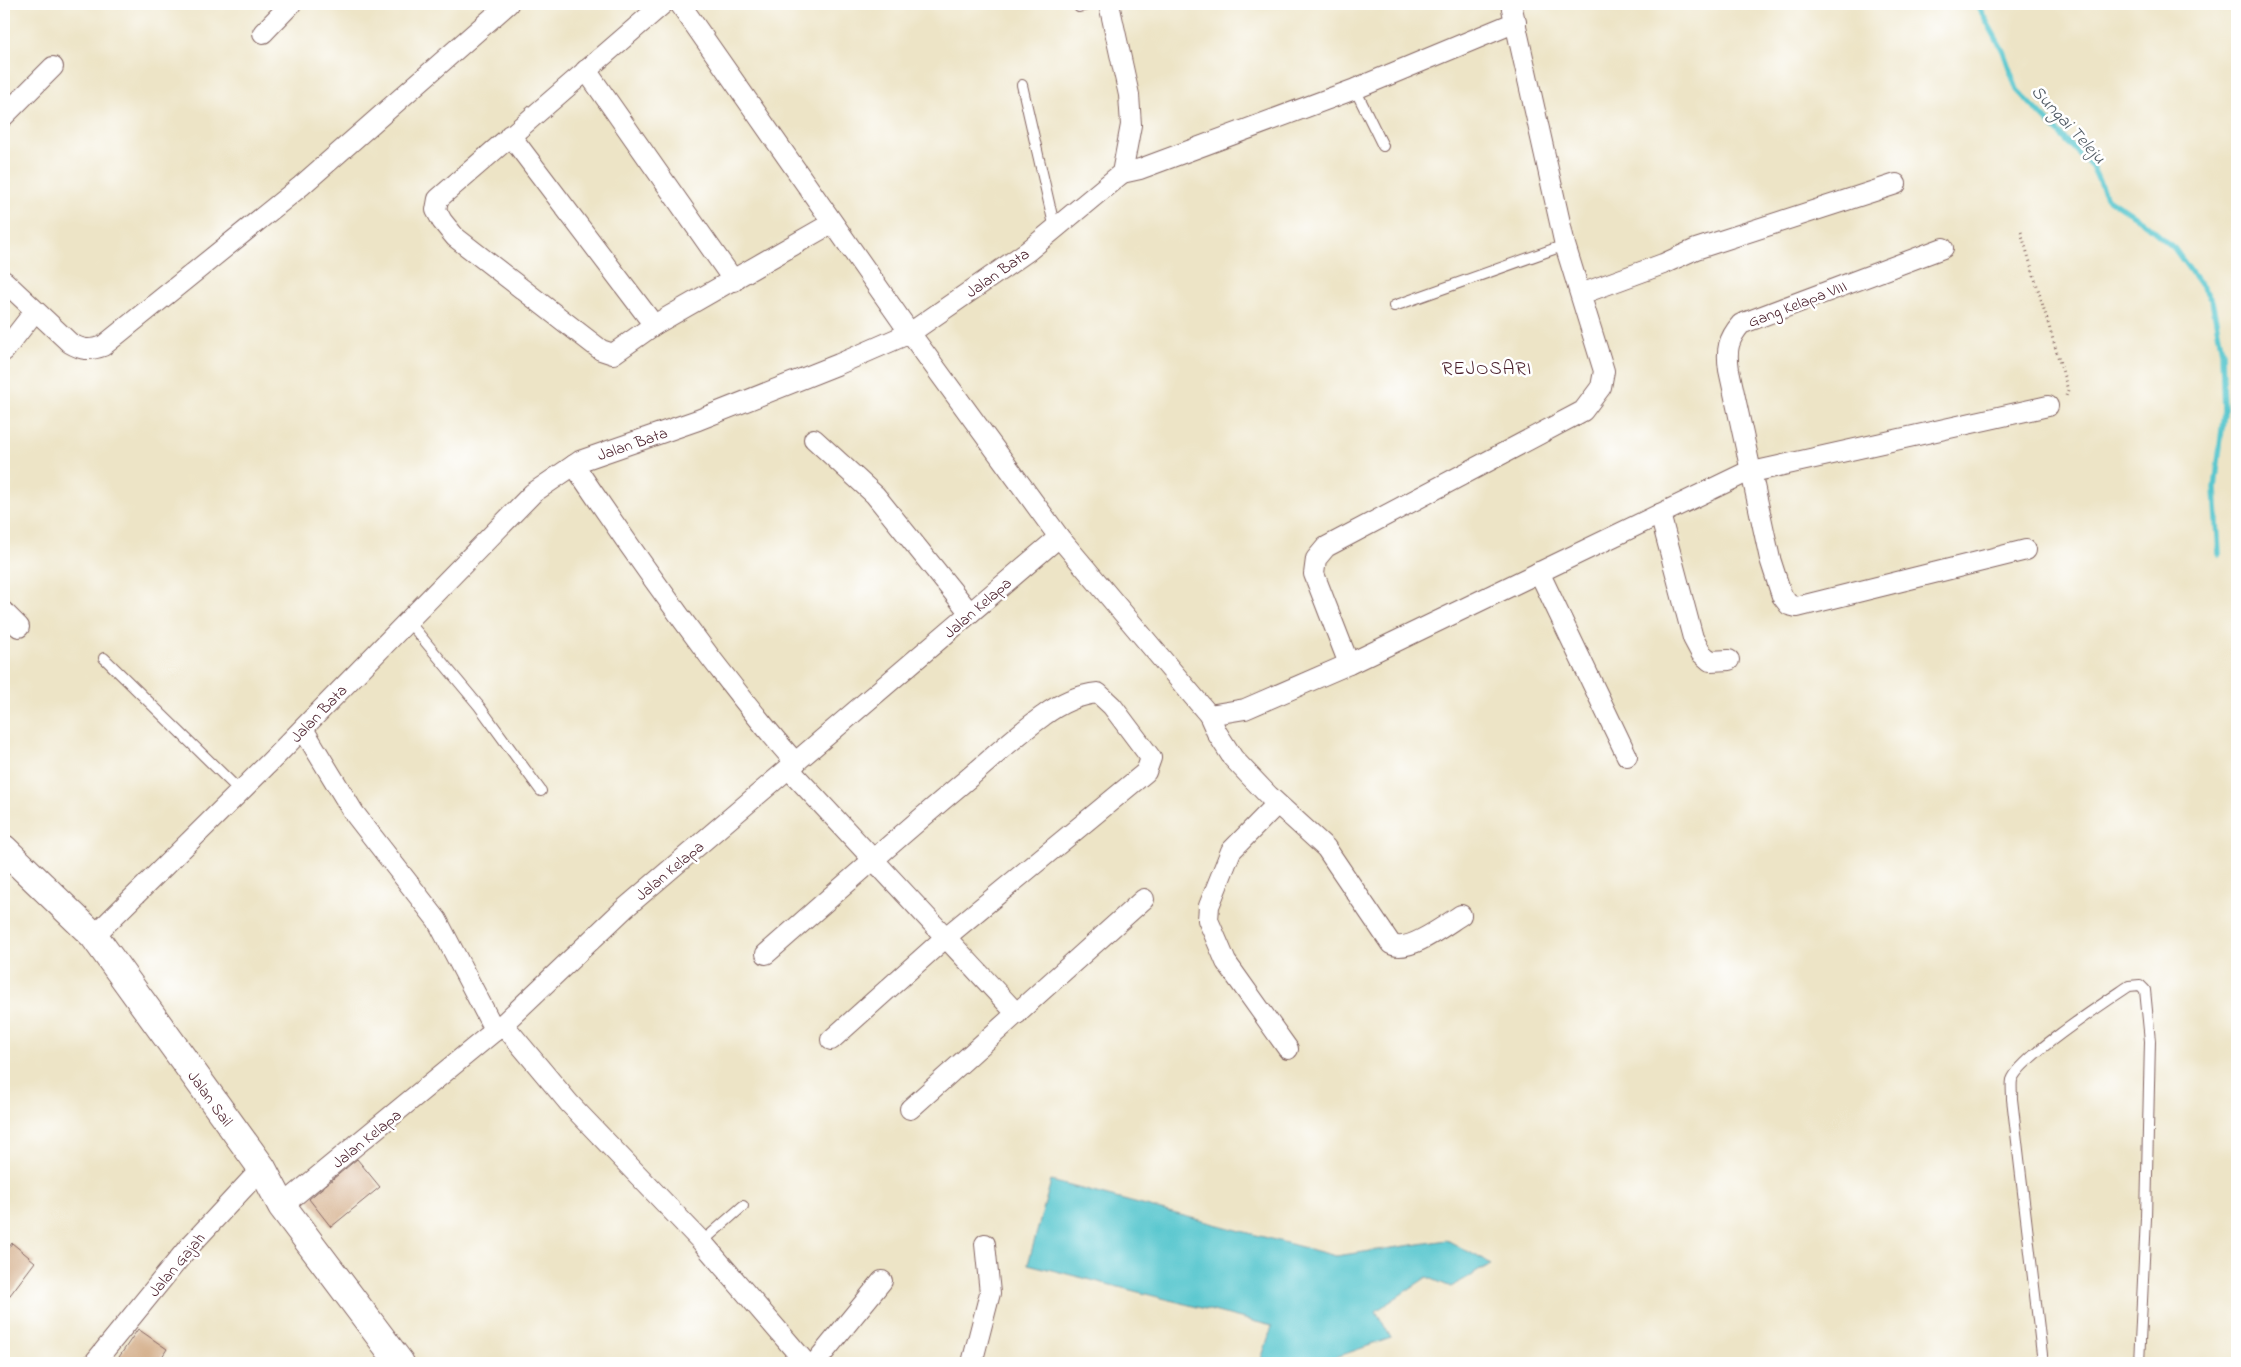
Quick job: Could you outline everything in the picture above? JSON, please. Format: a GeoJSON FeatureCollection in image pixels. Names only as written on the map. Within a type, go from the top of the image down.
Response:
{"type":"FeatureCollection","features":[{"type":"Feature","properties":{"kind":"street"},"geometry":{"type":"LineString","coordinates":[[263,33],[291,4]]}},
{"type":"Feature","properties":{"kind":"street"},"geometry":{"type":"LineString","coordinates":[[4,281],[70,343],[80,349],[92,350],[103,346],[301,186],[508,4]]}},
{"type":"Feature","properties":{"kind":"street"},"geometry":{"type":"LineString","coordinates":[[662,4],[510,134],[438,199],[436,210],[442,222],[455,237],[601,350],[613,354],[654,325],[734,281],[832,223]]}},
{"type":"Feature","properties":{"kind":"street"},"geometry":{"type":"LineString","coordinates":[[680,4],[910,333],[1059,537],[1209,715],[1217,733],[1233,758],[1277,804],[1326,848],[1391,944],[1400,946],[1422,939],[1460,915]]}},
{"type":"Feature","properties":{"kind":"street"},"geometry":{"type":"LineString","coordinates":[[1110,4],[1128,95],[1131,125],[1122,173],[1140,169],[1355,89],[1514,13],[1565,245],[1604,371],[1602,387],[1583,411],[1326,547],[1316,559],[1314,574],[1349,664]]}},
{"type":"Feature","properties":{"kind":"street"},"geometry":{"type":"LineString","coordinates":[[4,116],[54,66]]}},
{"type":"Feature","properties":{"kind":"street"},"geometry":{"type":"LineString","coordinates":[[586,70],[734,281]]}},
{"type":"Feature","properties":{"kind":"street"},"geometry":{"type":"LineString","coordinates":[[510,134],[654,325]]}},
{"type":"Feature","properties":{"kind":"street","name":"Jalan Bata"},"geometry":{"type":"LineString","coordinates":[[94,936],[303,729],[533,492],[580,461],[698,420],[839,364],[910,333],[1028,251],[1122,173]]}},
{"type":"Feature","properties":{"kind":"street"},"geometry":{"type":"LineString","coordinates":[[1581,294],[1664,264],[1696,250],[1896,184]]}},
{"type":"Feature","properties":{"kind":"street","name":"Gang Kelapa VIII"},"geometry":{"type":"LineString","coordinates":[[1943,248],[1741,324],[1731,336],[1727,353],[1770,559],[1782,596],[1789,605],[1797,608],[2026,550]]}},
{"type":"Feature","properties":{"kind":"street"},"geometry":{"type":"LineString","coordinates":[[4,351],[35,311]]}},
{"type":"Feature","properties":{"kind":"street"},"geometry":{"type":"LineString","coordinates":[[1209,715],[1245,709],[1349,664],[1743,474],[2048,406]]}},
{"type":"Feature","properties":{"kind":"street"},"geometry":{"type":"LineString","coordinates":[[814,439],[875,495],[970,613]]}},
{"type":"Feature","properties":{"kind":"street"},"geometry":{"type":"LineString","coordinates":[[574,466],[638,558],[792,766],[874,859],[1017,1014]]}},
{"type":"Feature","properties":{"kind":"street"},"geometry":{"type":"LineString","coordinates":[[1660,514],[1692,638],[1700,653],[1710,661],[1729,660]]}},
{"type":"Feature","properties":{"kind":"street","name":"Jalan Kelapa"},"geometry":{"type":"LineString","coordinates":[[282,1206],[499,1027],[624,909],[1059,537]]}},
{"type":"Feature","properties":{"kind":"street"},"geometry":{"type":"LineString","coordinates":[[1539,572],[1627,756]]}},
{"type":"Feature","properties":{"kind":"street"},"geometry":{"type":"LineString","coordinates":[[4,612],[19,627]]}},
{"type":"Feature","properties":{"kind":"street"},"geometry":{"type":"LineString","coordinates":[[766,954],[874,859],[1043,716],[1083,694],[1098,693],[1112,706],[1151,758],[1146,772],[946,937],[831,1040]]}},
{"type":"Feature","properties":{"kind":"street"},"geometry":{"type":"LineString","coordinates":[[303,729],[354,813],[437,920],[499,1027],[702,1242],[806,1363]]}},
{"type":"Feature","properties":{"kind":"street"},"geometry":{"type":"LineString","coordinates":[[1277,804],[1231,852],[1209,906],[1208,920],[1226,962],[1288,1049]]}},
{"type":"Feature","properties":{"kind":"street","name":"Jalan Sail"},"geometry":{"type":"LineString","coordinates":[[4,849],[94,936],[262,1168],[282,1206],[400,1363]]}},
{"type":"Feature","properties":{"kind":"street"},"geometry":{"type":"LineString","coordinates":[[910,1109],[1144,899]]}},
{"type":"Feature","properties":{"kind":"street","name":"Jalan Gajah"},"geometry":{"type":"LineString","coordinates":[[94,1363],[187,1249],[262,1168]]}},
{"type":"Feature","properties":{"kind":"street"},"geometry":{"type":"LineString","coordinates":[[972,1363],[990,1293],[985,1244]]}},
{"type":"Feature","properties":{"kind":"street"},"geometry":{"type":"LineString","coordinates":[[814,1363],[882,1281]]}},
{"type":"Feature","properties":{"kind":"lane"},"geometry":{"type":"LineString","coordinates":[[1079,7],[1091,4]]}},
{"type":"Feature","properties":{"kind":"lane"},"geometry":{"type":"LineString","coordinates":[[1022,85],[1055,229]]}},
{"type":"Feature","properties":{"kind":"lane"},"geometry":{"type":"LineString","coordinates":[[1355,89],[1383,146]]}},
{"type":"Feature","properties":{"kind":"lane"},"geometry":{"type":"LineString","coordinates":[[1394,306],[1565,245]]}},
{"type":"Feature","properties":{"kind":"lane"},"geometry":{"type":"LineString","coordinates":[[408,621],[479,706],[541,790]]}},
{"type":"Feature","properties":{"kind":"lane"},"geometry":{"type":"LineString","coordinates":[[104,658],[240,791]]}},
{"type":"Feature","properties":{"kind":"lane"},"geometry":{"type":"LineString","coordinates":[[2043,1363],[2012,1099],[2012,1080],[2021,1066],[2068,1028],[2129,986],[2140,985],[2145,990],[2150,1041],[2146,1218],[2139,1363]]}},
{"type":"Feature","properties":{"kind":"lane"},"geometry":{"type":"LineString","coordinates":[[702,1242],[743,1206]]}},
{"type":"Feature","properties":{"kind":"path"},"geometry":{"type":"LineString","coordinates":[[2020,232],[2068,390],[2064,400],[2048,406]]}},
{"type":"Feature","properties":{"kind":"water"},"geometry":{"type":"Polygon","coordinates":[[[1051,1181],[1336,1256],[1447,1240],[1491,1264],[1451,1287],[1427,1277],[1376,1311],[1391,1338],[1336,1357],[1335,1363],[1260,1363],[1272,1326],[1028,1264],[1051,1181]]]}},
{"type":"Feature","properties":{"kind":"building"},"geometry":{"type":"Polygon","coordinates":[[[357,1159],[380,1187],[331,1227],[309,1199],[357,1159]]]}},
{"type":"Feature","properties":{"kind":"building"},"geometry":{"type":"Polygon","coordinates":[[[12,1243],[35,1262],[4,1303],[4,1254],[12,1243]]]}},
{"type":"Feature","properties":{"kind":"building"},"geometry":{"type":"Polygon","coordinates":[[[138,1329],[167,1349],[158,1363],[115,1363],[138,1329]]]}},
{"type":"Feature","properties":{"kind":"waterway","name":"Sungai Teleju"},"geometry":{"type":"LineString","coordinates":[[1977,4],[2003,51],[2017,90],[2093,168],[2106,197],[2142,221],[2174,248],[2212,301],[2222,351],[2224,412],[2215,488],[2219,554]]}},
{"type":"Feature","properties":{"kind":"district","name":"REJOSARI"},"geometry":{"type":"Point","coordinates":[1487,367]}}]}
